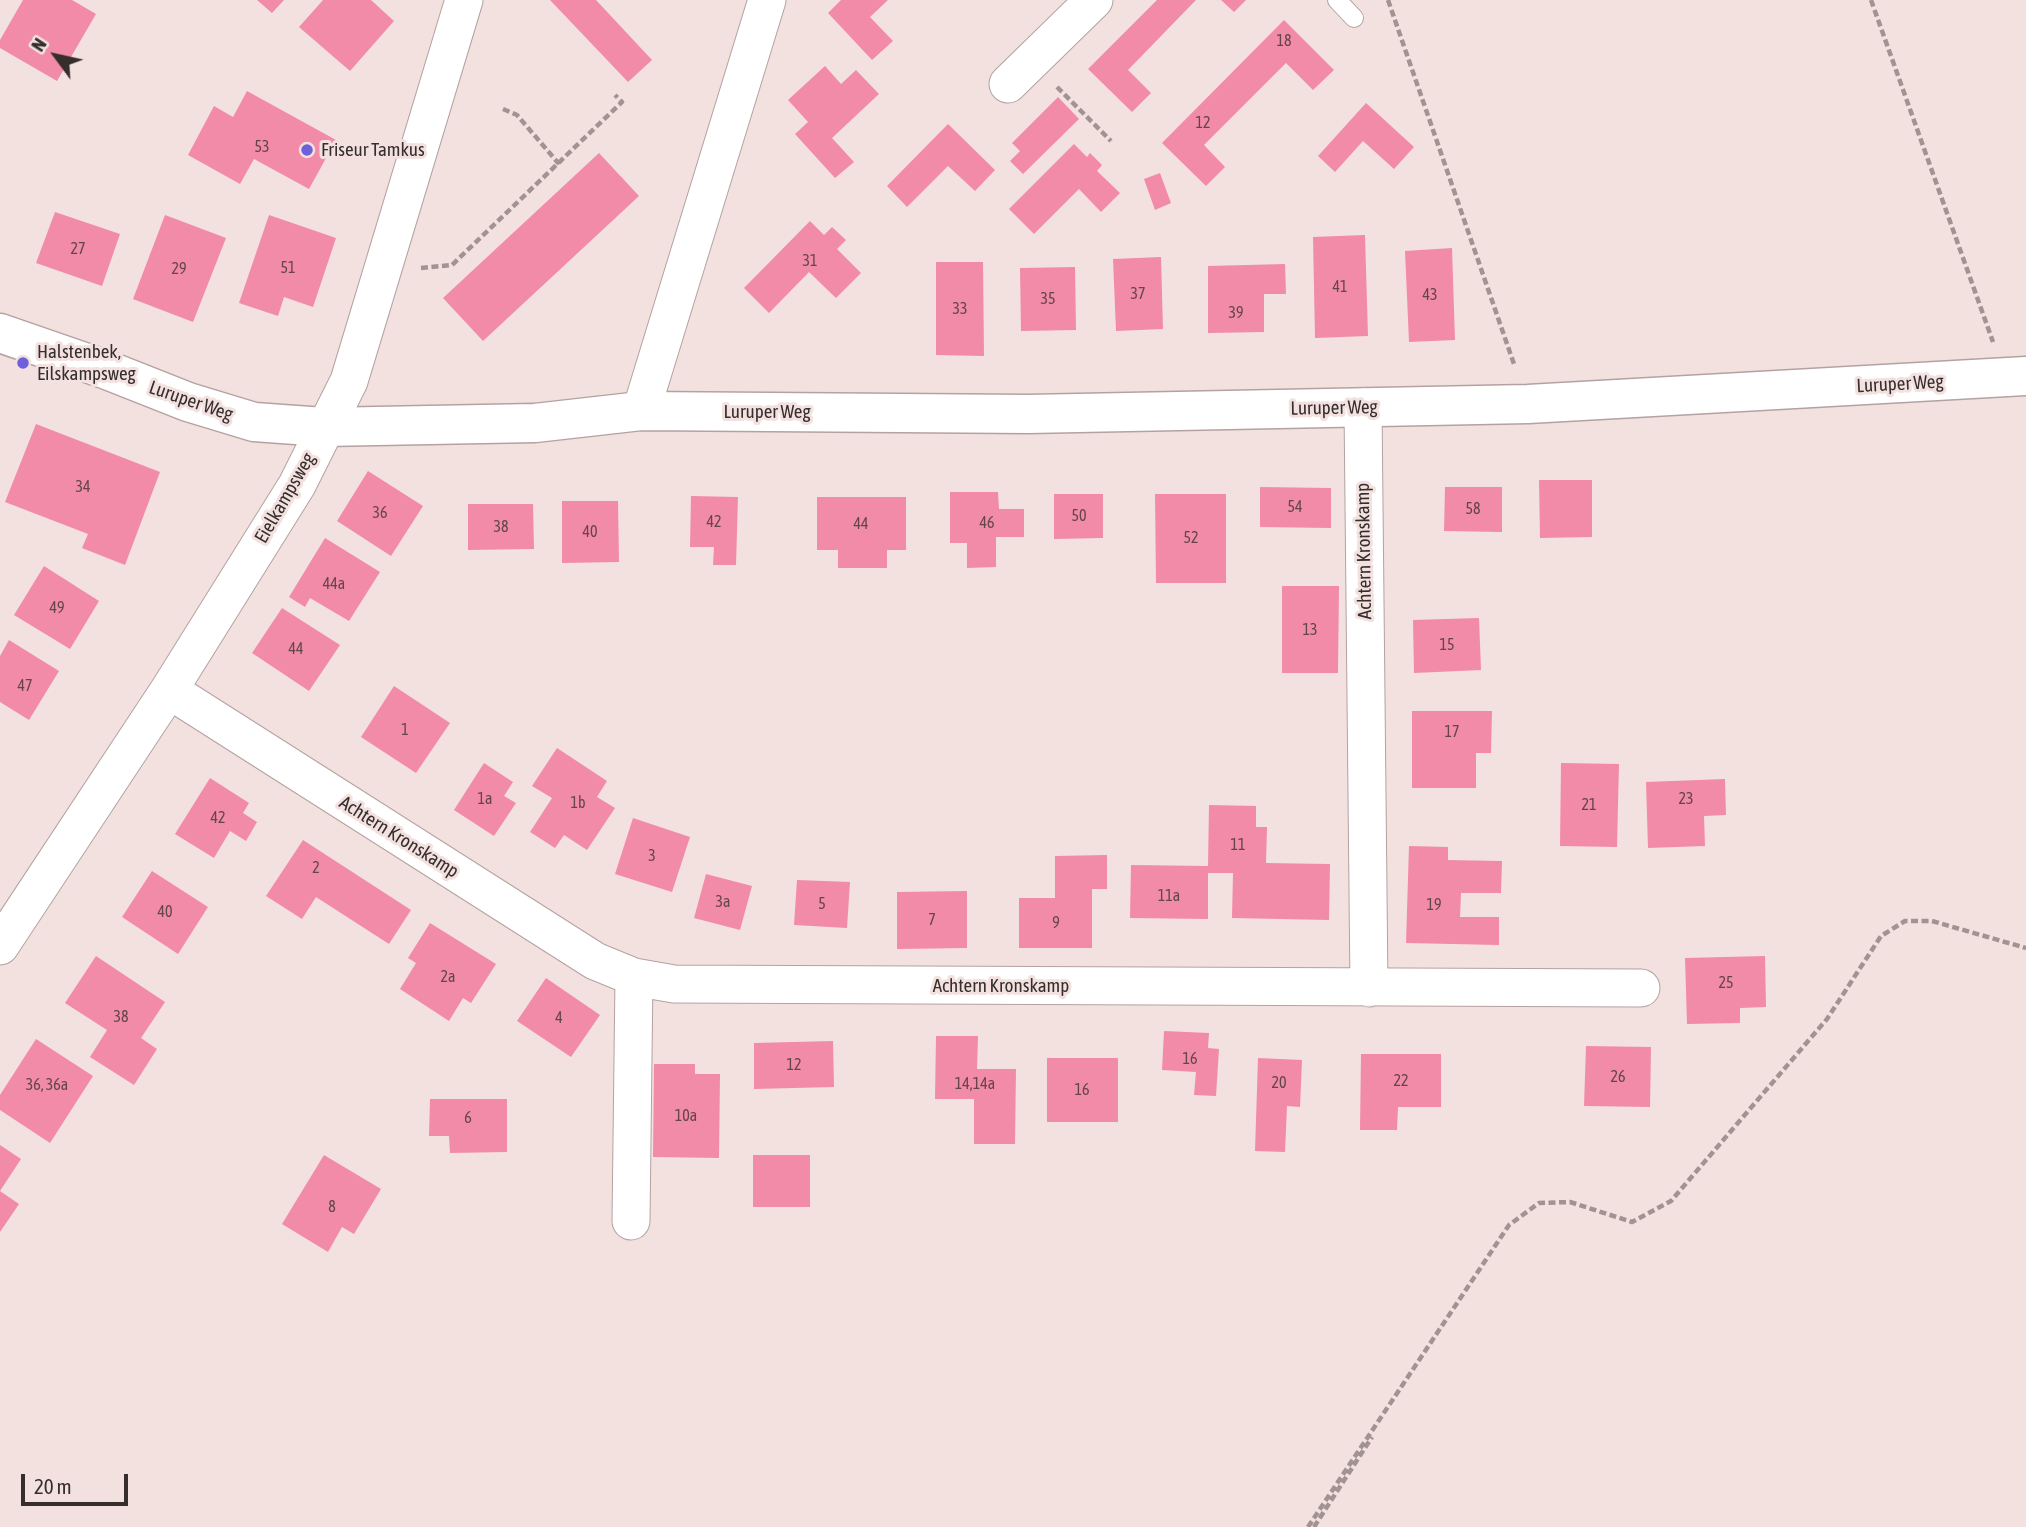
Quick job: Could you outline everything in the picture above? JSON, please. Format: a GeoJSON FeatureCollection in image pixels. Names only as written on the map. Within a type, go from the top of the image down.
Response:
{"type":"FeatureCollection","features":[{"type":"Feature","properties":{"kind":"street"},"geometry":{"type":"LineString","coordinates":[[641,411],[767,0]]}},
{"type":"Feature","properties":{"kind":"street"},"geometry":{"type":"LineString","coordinates":[[1020,73],[1094,0]]}},
{"type":"Feature","properties":{"kind":"street","name":"Eielkampsweg"},"geometry":{"type":"LineString","coordinates":[[0,946],[169,690],[297,485],[349,381],[382,271],[453,6]]}},
{"type":"Feature","properties":{"kind":"street","name":"Luruper Weg"},"geometry":{"type":"LineString","coordinates":[[0,333],[107,370],[188,402],[254,422],[324,427],[535,423],[641,411],[1028,414],[1528,404],[2016,377]]}},
{"type":"Feature","properties":{"kind":"street","name":"Achtern Kronskamp"},"geometry":{"type":"LineString","coordinates":[[1363,407],[1369,988]]}},
{"type":"Feature","properties":{"kind":"street","name":"Achtern Kronskamp"},"geometry":{"type":"LineString","coordinates":[[169,690],[595,961],[634,976],[674,984],[1641,988]]}},
{"type":"Feature","properties":{"kind":"street"},"geometry":{"type":"LineString","coordinates":[[631,1221],[634,976]]}},
{"type":"Feature","properties":{"kind":"lane"},"geometry":{"type":"LineString","coordinates":[[1337,0],[1354,18]]}},
{"type":"Feature","properties":{"kind":"path"},"geometry":{"type":"LineString","coordinates":[[1388,0],[1528,404]]}},
{"type":"Feature","properties":{"kind":"path"},"geometry":{"type":"LineString","coordinates":[[1871,0],[2016,377]]}},
{"type":"Feature","properties":{"kind":"path"},"geometry":{"type":"LineString","coordinates":[[1020,73],[1111,141]]}},
{"type":"Feature","properties":{"kind":"path"},"geometry":{"type":"LineString","coordinates":[[382,271],[452,265],[621,102],[615,95]]}},
{"type":"Feature","properties":{"kind":"path"},"geometry":{"type":"LineString","coordinates":[[503,109],[517,115],[559,164]]}},
{"type":"Feature","properties":{"kind":"path"},"geometry":{"type":"LineString","coordinates":[[1314,1527],[1509,1225],[1539,1203],[1570,1202],[1632,1222],[1671,1201],[1827,1019],[1881,936],[1905,921],[1932,921],[2026,948]]}},
{"type":"Feature","properties":{"kind":"path"},"geometry":{"type":"LineString","coordinates":[[1308,1527],[1465,1293]]}},
{"type":"Feature","properties":{"kind":"building"},"geometry":{"type":"Polygon","coordinates":[[[23,0],[72,0],[96,14],[57,81],[0,48],[0,40],[23,0]]]}},
{"type":"Feature","properties":{"kind":"building"},"geometry":{"type":"Polygon","coordinates":[[[257,0],[284,0],[272,13],[257,0]]]}},
{"type":"Feature","properties":{"kind":"building"},"geometry":{"type":"Polygon","coordinates":[[[323,0],[371,0],[394,21],[350,71],[299,27],[323,0]]]}},
{"type":"Feature","properties":{"kind":"building"},"geometry":{"type":"Polygon","coordinates":[[[550,0],[596,0],[652,60],[628,82],[550,0]]]}},
{"type":"Feature","properties":{"kind":"building"},"geometry":{"type":"Polygon","coordinates":[[[841,0],[888,0],[870,17],[893,41],[872,60],[828,13],[841,0]]]}},
{"type":"Feature","properties":{"kind":"building"},"geometry":{"type":"Polygon","coordinates":[[[1157,0],[1196,0],[1128,70],[1151,93],[1132,112],[1088,69],[1157,0]]]}},
{"type":"Feature","properties":{"kind":"building"},"geometry":{"type":"Polygon","coordinates":[[[1221,0],[1246,0],[1234,12],[1221,0]]]}},
{"type":"Feature","properties":{"kind":"building"},"geometry":{"type":"Polygon","coordinates":[[[1284,20],[1334,70],[1313,90],[1286,63],[1204,145],[1225,167],[1206,186],[1162,143],[1284,20]]]}},
{"type":"Feature","properties":{"kind":"building"},"geometry":{"type":"Polygon","coordinates":[[[825,66],[841,84],[856,70],[879,94],[832,138],[854,162],[835,178],[795,134],[808,122],[788,100],[825,66]]]}},
{"type":"Feature","properties":{"kind":"building"},"geometry":{"type":"Polygon","coordinates":[[[247,91],[336,140],[309,189],[254,159],[240,184],[188,155],[214,106],[233,117],[247,91]]]}},
{"type":"Feature","properties":{"kind":"building"},"geometry":{"type":"Polygon","coordinates":[[[1058,97],[1079,119],[1023,174],[1010,161],[1020,151],[1012,143],[1058,97]]]}},
{"type":"Feature","properties":{"kind":"building"},"geometry":{"type":"Polygon","coordinates":[[[1366,103],[1414,147],[1394,169],[1363,141],[1335,172],[1318,156],[1366,103]]]}},
{"type":"Feature","properties":{"kind":"building"},"geometry":{"type":"Polygon","coordinates":[[[948,124],[995,170],[975,191],[948,166],[907,207],[887,186],[948,124]]]}},
{"type":"Feature","properties":{"kind":"building"},"geometry":{"type":"Polygon","coordinates":[[[1074,144],[1087,157],[1090,153],[1102,165],[1097,171],[1120,193],[1101,212],[1079,189],[1034,234],[1009,209],[1074,144]]]}},
{"type":"Feature","properties":{"kind":"building"},"geometry":{"type":"Polygon","coordinates":[[[599,153],[639,196],[483,341],[443,298],[599,153]]]}},
{"type":"Feature","properties":{"kind":"building"},"geometry":{"type":"Polygon","coordinates":[[[1160,173],[1171,203],[1155,210],[1144,179],[1160,173]]]}},
{"type":"Feature","properties":{"kind":"building"},"geometry":{"type":"Polygon","coordinates":[[[55,212],[120,234],[102,286],[36,263],[55,212]]]}},
{"type":"Feature","properties":{"kind":"building"},"geometry":{"type":"Polygon","coordinates":[[[165,215],[226,238],[193,322],[133,299],[165,215]]]}},
{"type":"Feature","properties":{"kind":"building"},"geometry":{"type":"Polygon","coordinates":[[[269,215],[336,238],[313,307],[284,297],[278,316],[239,303],[269,215]]]}},
{"type":"Feature","properties":{"kind":"building"},"geometry":{"type":"Polygon","coordinates":[[[810,221],[824,235],[832,227],[846,240],[837,249],[861,273],[836,298],[809,272],[769,313],[744,288],[810,221]]]}},
{"type":"Feature","properties":{"kind":"building"},"geometry":{"type":"Polygon","coordinates":[[[1365,235],[1368,336],[1315,338],[1313,237],[1365,235]]]}},
{"type":"Feature","properties":{"kind":"building"},"geometry":{"type":"Polygon","coordinates":[[[1452,248],[1455,340],[1409,342],[1405,251],[1452,248]]]}},
{"type":"Feature","properties":{"kind":"building"},"geometry":{"type":"Polygon","coordinates":[[[1161,257],[1163,329],[1116,331],[1113,259],[1161,257]]]}},
{"type":"Feature","properties":{"kind":"building"},"geometry":{"type":"Polygon","coordinates":[[[936,262],[983,262],[984,356],[936,355],[936,262]]]}},
{"type":"Feature","properties":{"kind":"building"},"geometry":{"type":"Polygon","coordinates":[[[1285,264],[1286,294],[1264,294],[1264,332],[1208,333],[1208,266],[1285,264]]]}},
{"type":"Feature","properties":{"kind":"building"},"geometry":{"type":"Polygon","coordinates":[[[1075,267],[1076,330],[1021,331],[1020,268],[1075,267]]]}},
{"type":"Feature","properties":{"kind":"building"},"geometry":{"type":"Polygon","coordinates":[[[36,424],[160,472],[125,565],[82,548],[88,534],[5,502],[36,424]]]}},
{"type":"Feature","properties":{"kind":"building"},"geometry":{"type":"Polygon","coordinates":[[[368,471],[423,506],[391,556],[337,521],[368,471]]]}},
{"type":"Feature","properties":{"kind":"building"},"geometry":{"type":"Polygon","coordinates":[[[1539,480],[1592,480],[1592,537],[1540,538],[1539,480]]]}},
{"type":"Feature","properties":{"kind":"building"},"geometry":{"type":"Polygon","coordinates":[[[1260,487],[1331,488],[1331,528],[1260,527],[1260,487]]]}},
{"type":"Feature","properties":{"kind":"building"},"geometry":{"type":"Polygon","coordinates":[[[1445,487],[1502,487],[1502,532],[1444,531],[1445,487]]]}},
{"type":"Feature","properties":{"kind":"building"},"geometry":{"type":"Polygon","coordinates":[[[950,492],[998,492],[999,509],[1024,509],[1024,537],[996,537],[996,567],[967,568],[967,543],[950,543],[950,492]]]}},
{"type":"Feature","properties":{"kind":"building"},"geometry":{"type":"Polygon","coordinates":[[[1054,494],[1103,494],[1103,538],[1054,539],[1054,494]]]}},
{"type":"Feature","properties":{"kind":"building"},"geometry":{"type":"Polygon","coordinates":[[[1155,494],[1226,494],[1226,583],[1156,583],[1155,494]]]}},
{"type":"Feature","properties":{"kind":"building"},"geometry":{"type":"Polygon","coordinates":[[[691,496],[738,497],[736,565],[713,565],[714,547],[690,547],[691,496]]]}},
{"type":"Feature","properties":{"kind":"building"},"geometry":{"type":"Polygon","coordinates":[[[817,497],[906,497],[906,550],[887,550],[887,568],[838,568],[838,550],[817,550],[817,497]]]}},
{"type":"Feature","properties":{"kind":"building"},"geometry":{"type":"Polygon","coordinates":[[[562,501],[618,501],[619,562],[562,563],[562,501]]]}},
{"type":"Feature","properties":{"kind":"building"},"geometry":{"type":"Polygon","coordinates":[[[468,504],[533,504],[534,549],[468,550],[468,504]]]}},
{"type":"Feature","properties":{"kind":"building"},"geometry":{"type":"Polygon","coordinates":[[[325,538],[380,572],[349,621],[310,598],[305,607],[289,597],[325,538]]]}},
{"type":"Feature","properties":{"kind":"building"},"geometry":{"type":"Polygon","coordinates":[[[44,566],[99,601],[70,649],[14,615],[44,566]]]}},
{"type":"Feature","properties":{"kind":"building"},"geometry":{"type":"Polygon","coordinates":[[[1282,586],[1339,586],[1338,673],[1282,673],[1282,586]]]}},
{"type":"Feature","properties":{"kind":"building"},"geometry":{"type":"Polygon","coordinates":[[[282,608],[340,645],[309,691],[252,653],[282,608]]]}},
{"type":"Feature","properties":{"kind":"building"},"geometry":{"type":"Polygon","coordinates":[[[1479,618],[1481,670],[1414,673],[1413,620],[1479,618]]]}},
{"type":"Feature","properties":{"kind":"building"},"geometry":{"type":"Polygon","coordinates":[[[9,640],[59,671],[29,720],[0,702],[0,656],[9,640]]]}},
{"type":"Feature","properties":{"kind":"building"},"geometry":{"type":"Polygon","coordinates":[[[394,686],[450,723],[416,773],[361,737],[394,686]]]}},
{"type":"Feature","properties":{"kind":"building"},"geometry":{"type":"Polygon","coordinates":[[[1412,711],[1492,711],[1491,753],[1476,753],[1476,788],[1412,788],[1412,711]]]}},
{"type":"Feature","properties":{"kind":"building"},"geometry":{"type":"Polygon","coordinates":[[[557,748],[607,781],[597,797],[615,808],[587,850],[564,835],[555,848],[530,832],[552,798],[532,786],[557,748]]]}},
{"type":"Feature","properties":{"kind":"building"},"geometry":{"type":"Polygon","coordinates":[[[484,763],[513,782],[504,796],[516,803],[494,836],[454,810],[484,763]]]}},
{"type":"Feature","properties":{"kind":"building"},"geometry":{"type":"Polygon","coordinates":[[[1561,763],[1619,764],[1617,847],[1560,846],[1561,763]]]}},
{"type":"Feature","properties":{"kind":"building"},"geometry":{"type":"Polygon","coordinates":[[[210,778],[249,803],[243,813],[257,822],[246,841],[230,831],[214,858],[175,834],[210,778]]]}},
{"type":"Feature","properties":{"kind":"building"},"geometry":{"type":"Polygon","coordinates":[[[1725,779],[1726,815],[1704,816],[1705,846],[1648,848],[1646,782],[1725,779]]]}},
{"type":"Feature","properties":{"kind":"building"},"geometry":{"type":"Polygon","coordinates":[[[1209,805],[1256,806],[1256,827],[1267,827],[1266,863],[1330,864],[1329,920],[1232,918],[1233,873],[1208,873],[1208,919],[1130,918],[1131,865],[1208,866],[1209,805]]]}},
{"type":"Feature","properties":{"kind":"building"},"geometry":{"type":"Polygon","coordinates":[[[633,818],[690,837],[672,892],[615,874],[633,818]]]}},
{"type":"Feature","properties":{"kind":"building"},"geometry":{"type":"Polygon","coordinates":[[[303,840],[411,910],[389,944],[316,897],[302,919],[266,896],[303,840]]]}},
{"type":"Feature","properties":{"kind":"building"},"geometry":{"type":"Polygon","coordinates":[[[1409,846],[1448,847],[1448,860],[1502,861],[1501,893],[1461,893],[1460,917],[1499,917],[1499,945],[1406,943],[1409,846]]]}},
{"type":"Feature","properties":{"kind":"building"},"geometry":{"type":"Polygon","coordinates":[[[1107,855],[1107,889],[1092,889],[1092,948],[1019,948],[1019,898],[1055,898],[1055,856],[1107,855]]]}},
{"type":"Feature","properties":{"kind":"building"},"geometry":{"type":"Polygon","coordinates":[[[152,871],[208,907],[178,954],[122,917],[152,871]]]}},
{"type":"Feature","properties":{"kind":"building"},"geometry":{"type":"Polygon","coordinates":[[[706,874],[752,886],[740,930],[694,918],[706,874]]]}},
{"type":"Feature","properties":{"kind":"building"},"geometry":{"type":"Polygon","coordinates":[[[797,880],[850,882],[847,928],[794,925],[797,880]]]}},
{"type":"Feature","properties":{"kind":"building"},"geometry":{"type":"Polygon","coordinates":[[[967,891],[967,948],[897,949],[897,892],[967,891]]]}},
{"type":"Feature","properties":{"kind":"building"},"geometry":{"type":"Polygon","coordinates":[[[430,923],[496,964],[471,1003],[463,998],[449,1021],[400,989],[416,963],[408,958],[430,923]]]}},
{"type":"Feature","properties":{"kind":"building"},"geometry":{"type":"Polygon","coordinates":[[[96,956],[165,1002],[141,1038],[157,1049],[134,1085],[90,1057],[107,1030],[65,1003],[96,956]]]}},
{"type":"Feature","properties":{"kind":"building"},"geometry":{"type":"Polygon","coordinates":[[[1765,956],[1766,1007],[1740,1008],[1740,1023],[1687,1024],[1685,958],[1765,956]]]}},
{"type":"Feature","properties":{"kind":"building"},"geometry":{"type":"Polygon","coordinates":[[[546,978],[600,1015],[571,1057],[517,1021],[546,978]]]}},
{"type":"Feature","properties":{"kind":"building"},"geometry":{"type":"Polygon","coordinates":[[[1164,1031],[1209,1033],[1208,1048],[1219,1049],[1216,1096],[1194,1095],[1196,1072],[1162,1070],[1164,1031]]]}},
{"type":"Feature","properties":{"kind":"building"},"geometry":{"type":"Polygon","coordinates":[[[936,1036],[978,1036],[977,1069],[1016,1069],[1015,1144],[974,1144],[974,1099],[935,1099],[936,1036]]]}},
{"type":"Feature","properties":{"kind":"building"},"geometry":{"type":"Polygon","coordinates":[[[36,1039],[93,1076],[50,1143],[0,1110],[0,1095],[36,1039]]]}},
{"type":"Feature","properties":{"kind":"building"},"geometry":{"type":"Polygon","coordinates":[[[833,1041],[834,1087],[754,1089],[754,1043],[833,1041]]]}},
{"type":"Feature","properties":{"kind":"building"},"geometry":{"type":"Polygon","coordinates":[[[1586,1046],[1651,1047],[1650,1107],[1584,1106],[1586,1046]]]}},
{"type":"Feature","properties":{"kind":"building"},"geometry":{"type":"Polygon","coordinates":[[[1361,1054],[1441,1054],[1441,1107],[1398,1107],[1397,1130],[1360,1130],[1361,1054]]]}},
{"type":"Feature","properties":{"kind":"building"},"geometry":{"type":"Polygon","coordinates":[[[1047,1058],[1118,1058],[1118,1122],[1047,1122],[1047,1058]]]}},
{"type":"Feature","properties":{"kind":"building"},"geometry":{"type":"Polygon","coordinates":[[[1258,1058],[1302,1060],[1300,1107],[1287,1106],[1285,1152],[1255,1151],[1258,1058]]]}},
{"type":"Feature","properties":{"kind":"building"},"geometry":{"type":"Polygon","coordinates":[[[654,1064],[695,1064],[695,1074],[720,1074],[719,1158],[653,1157],[654,1064]]]}},
{"type":"Feature","properties":{"kind":"building"},"geometry":{"type":"Polygon","coordinates":[[[430,1099],[507,1099],[507,1152],[450,1153],[449,1136],[429,1136],[430,1099]]]}},
{"type":"Feature","properties":{"kind":"building"},"geometry":{"type":"Polygon","coordinates":[[[0,1145],[21,1159],[0,1191],[0,1145]]]}},
{"type":"Feature","properties":{"kind":"building"},"geometry":{"type":"Polygon","coordinates":[[[324,1155],[381,1189],[354,1234],[342,1227],[328,1252],[282,1224],[324,1155]]]}},
{"type":"Feature","properties":{"kind":"building"},"geometry":{"type":"Polygon","coordinates":[[[753,1155],[810,1155],[810,1207],[753,1207],[753,1155]]]}},
{"type":"Feature","properties":{"kind":"building"},"geometry":{"type":"Polygon","coordinates":[[[0,1191],[19,1204],[0,1232],[0,1191]]]}},
{"type":"Feature","properties":{"kind":"place","name":"Friseur Tamkus"},"geometry":{"type":"Point","coordinates":[307,150]}},
{"type":"Feature","properties":{"kind":"place","name":"Halstenbek, Eilskampsweg"},"geometry":{"type":"Point","coordinates":[23,363]}}]}
